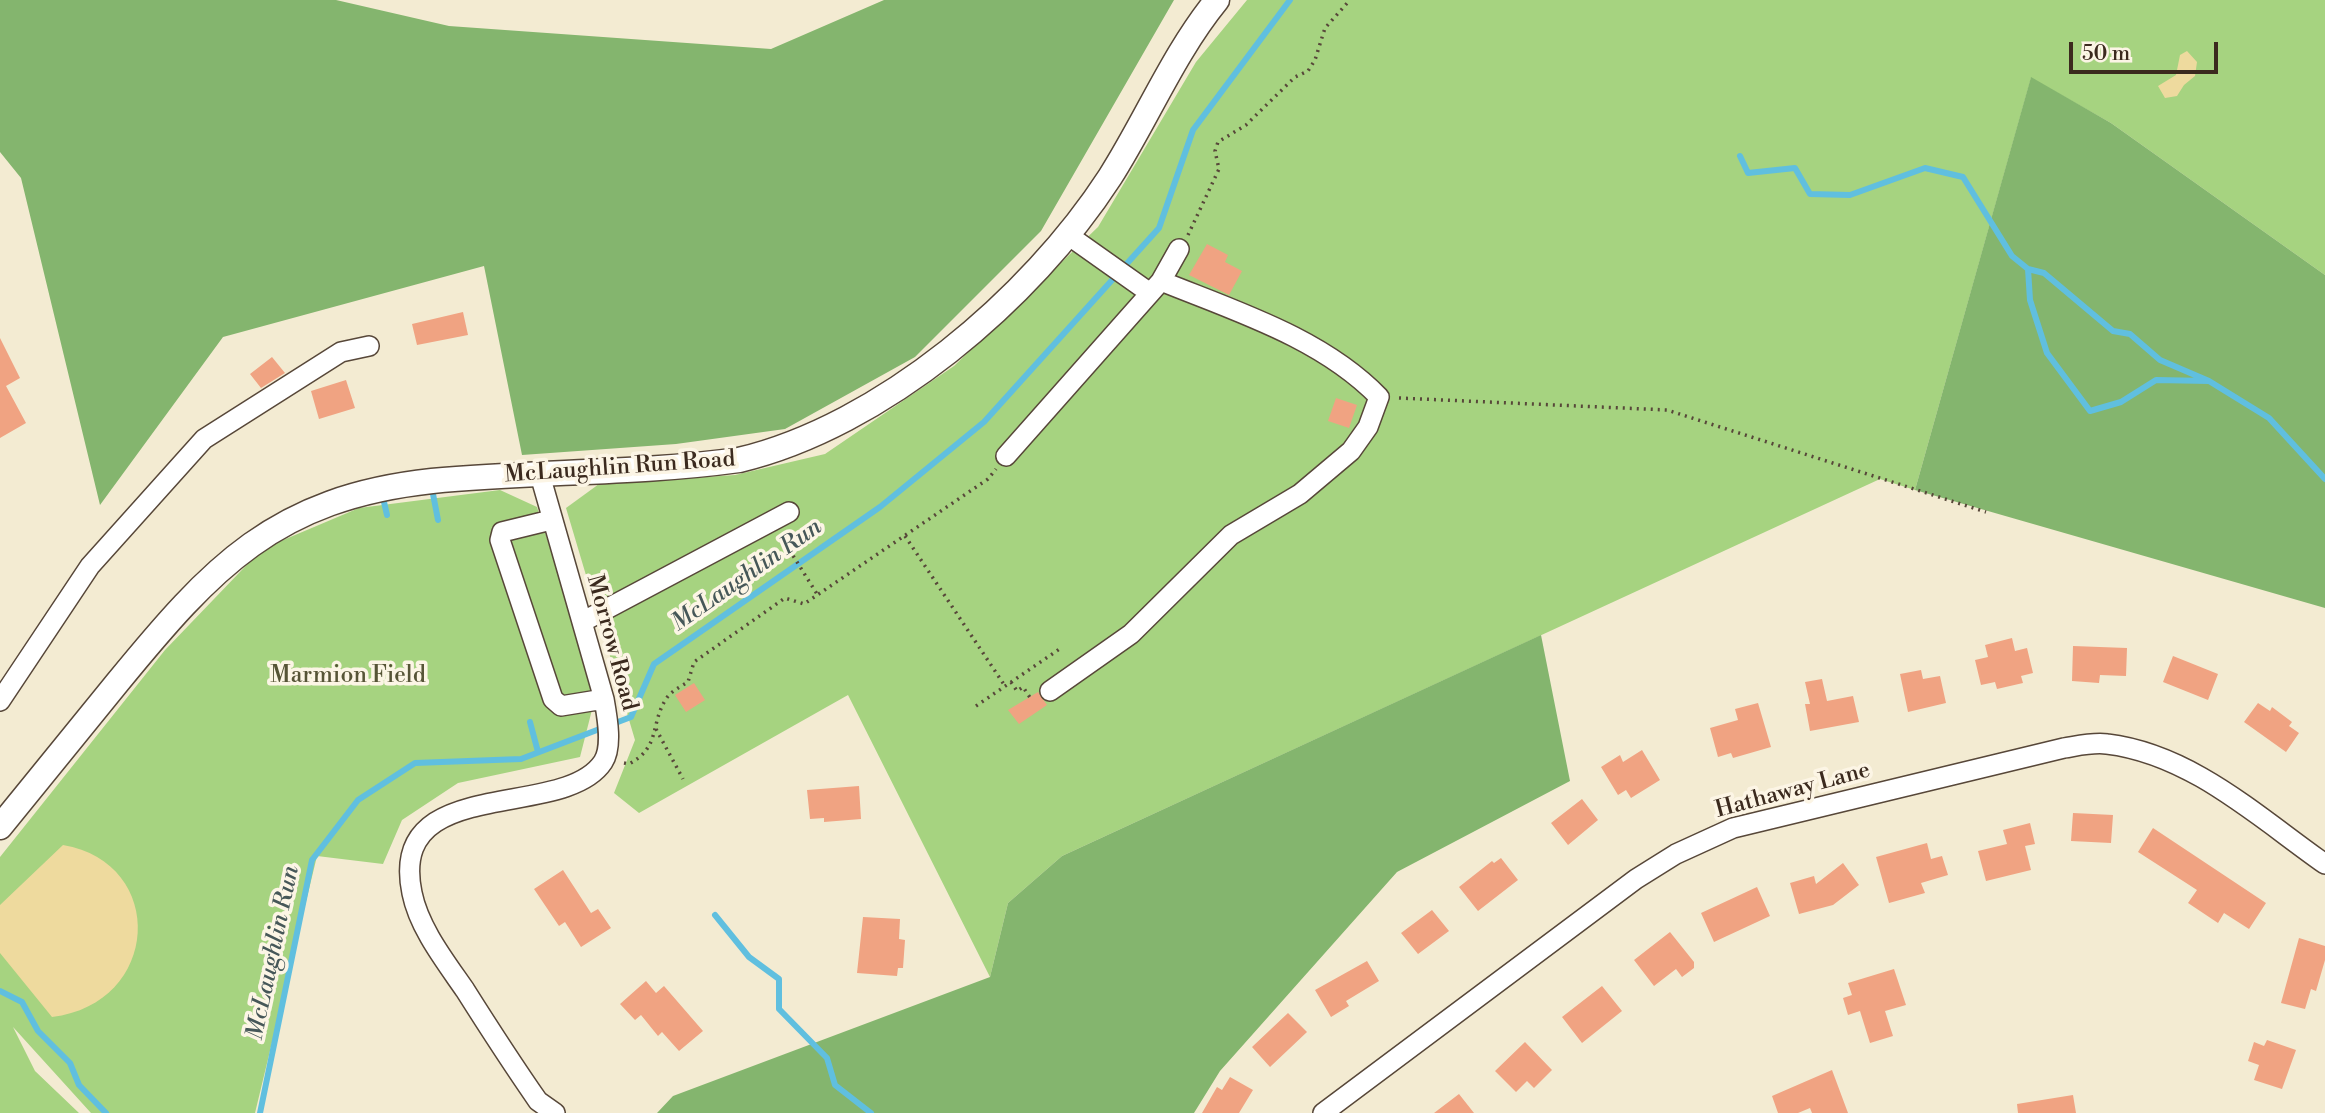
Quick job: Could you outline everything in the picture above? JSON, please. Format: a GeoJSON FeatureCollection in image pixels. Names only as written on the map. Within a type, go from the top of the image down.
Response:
{"type":"FeatureCollection","features":[{"type":"Feature","properties":{"kind":"main road","name":"McLaughlin Run Road"},"geometry":{"type":"LineString","coordinates":[[0,827],[195,590],[225,563],[271,530],[325,504],[364,492],[433,481],[739,460],[772,452],[824,432],[889,396],[1004,301],[1068,234],[1111,175],[1177,57],[1217,0]]}},
{"type":"Feature","properties":{"kind":"street"},"geometry":{"type":"LineString","coordinates":[[1050,691],[1130,634],[1231,536],[1300,494],[1351,451],[1368,427],[1379,397],[1357,374],[1275,327],[1149,286],[1112,266],[1068,234]]}},
{"type":"Feature","properties":{"kind":"street"},"geometry":{"type":"LineString","coordinates":[[1006,456],[1179,249]]}},
{"type":"Feature","properties":{"kind":"street"},"geometry":{"type":"LineString","coordinates":[[0,701],[90,566],[204,439],[331,358],[369,346]]}},
{"type":"Feature","properties":{"kind":"street","name":"Morrow Road"},"geometry":{"type":"LineString","coordinates":[[540,475],[605,706],[606,754]]}},
{"type":"Feature","properties":{"kind":"street"},"geometry":{"type":"LineString","coordinates":[[582,622],[789,512]]}},
{"type":"Feature","properties":{"kind":"street"},"geometry":{"type":"LineString","coordinates":[[551,520],[502,532],[499,540],[553,699],[561,706],[605,706]]}},
{"type":"Feature","properties":{"kind":"street","name":"Hathaway Lane"},"geometry":{"type":"LineString","coordinates":[[1323,1113],[1636,879],[1676,854],[1747,825],[2064,748],[2104,743],[2140,750],[2189,769],[2325,864]]}},
{"type":"Feature","properties":{"kind":"street"},"geometry":{"type":"LineString","coordinates":[[555,1113],[538,1101],[436,947],[412,895],[409,873],[416,843],[442,818],[463,809],[570,785],[591,776],[606,754]]}},
{"type":"Feature","properties":{"kind":"path"},"geometry":{"type":"LineString","coordinates":[[1179,249],[1196,223],[1219,169],[1215,151],[1218,142],[1246,125],[1295,77],[1308,71],[1315,60],[1325,28],[1350,0]]}},
{"type":"Feature","properties":{"kind":"path"},"geometry":{"type":"LineString","coordinates":[[1379,397],[1667,410],[1986,512]]}},
{"type":"Feature","properties":{"kind":"path"},"geometry":{"type":"LineString","coordinates":[[606,754],[629,764],[638,760],[646,753],[661,708],[671,693],[688,682],[694,662],[785,598],[804,604],[818,595],[988,479],[1006,456]]}},
{"type":"Feature","properties":{"kind":"path"},"geometry":{"type":"LineString","coordinates":[[905,536],[1005,686]]}},
{"type":"Feature","properties":{"kind":"path"},"geometry":{"type":"LineString","coordinates":[[785,544],[818,595]]}},
{"type":"Feature","properties":{"kind":"path"},"geometry":{"type":"LineString","coordinates":[[976,706],[1061,648]]}},
{"type":"Feature","properties":{"kind":"path"},"geometry":{"type":"LineString","coordinates":[[1011,682],[1017,691],[1023,687],[1031,699]]}},
{"type":"Feature","properties":{"kind":"path"},"geometry":{"type":"LineString","coordinates":[[656,729],[683,779]]}},
{"type":"Feature","properties":{"kind":"green space"},"geometry":{"type":"Polygon","coordinates":[[[0,0],[336,0],[449,26],[771,49],[884,0],[1174,0],[1041,231],[915,357],[785,429],[676,444],[522,455],[484,266],[223,337],[100,505],[21,178],[0,152],[0,0]]]}},
{"type":"Feature","properties":{"kind":"green space"},"geometry":{"type":"Polygon","coordinates":[[[1247,0],[2325,0],[2325,275],[2111,123],[2031,78],[1915,490],[1880,479],[1062,856],[1008,903],[990,977],[848,695],[639,813],[614,793],[635,740],[566,508],[599,484],[735,475],[825,454],[954,366],[1098,227],[1196,62],[1247,0]]]}},
{"type":"Feature","properties":{"kind":"green space"},"geometry":{"type":"Polygon","coordinates":[[[2031,77],[2111,123],[2325,275],[2325,608],[1915,490],[2031,77]]]}},
{"type":"Feature","properties":{"kind":"green space","name":"Marmion Field"},"geometry":{"type":"Polygon","coordinates":[[[500,490],[537,507],[596,694],[580,757],[458,783],[402,820],[383,864],[317,856],[255,1113],[91,1113],[13,1027],[35,1071],[79,1113],[0,1113],[0,857],[165,650],[262,549],[359,508],[500,490]]]}},
{"type":"Feature","properties":{"kind":"green space"},"geometry":{"type":"Polygon","coordinates":[[[1541,635],[1570,781],[1397,872],[1220,1071],[1194,1113],[657,1113],[673,1096],[990,977],[1008,903],[1062,856],[1541,635]]]}},
{"type":"Feature","properties":{"kind":"sand"},"geometry":{"type":"Polygon","coordinates":[[[2187,51],[2197,62],[2195,76],[2184,85],[2177,96],[2165,98],[2158,86],[2176,75],[2180,55],[2187,51]]]}},
{"type":"Feature","properties":{"kind":"sand"},"geometry":{"type":"Polygon","coordinates":[[[63,845],[97,857],[121,878],[134,904],[138,933],[131,962],[114,987],[88,1007],[52,1017],[0,953],[0,905],[63,845]]]}},
{"type":"Feature","properties":{"kind":"building"},"geometry":{"type":"Polygon","coordinates":[[[1207,244],[1228,255],[1225,262],[1242,271],[1229,295],[1189,275],[1207,244]]]}},
{"type":"Feature","properties":{"kind":"building"},"geometry":{"type":"Polygon","coordinates":[[[463,312],[468,335],[417,345],[412,324],[463,312]]]}},
{"type":"Feature","properties":{"kind":"building"},"geometry":{"type":"Polygon","coordinates":[[[0,338],[20,378],[6,386],[26,423],[0,438],[0,338]]]}},
{"type":"Feature","properties":{"kind":"building"},"geometry":{"type":"Polygon","coordinates":[[[272,357],[285,373],[261,388],[250,374],[272,357]]]}},
{"type":"Feature","properties":{"kind":"building"},"geometry":{"type":"Polygon","coordinates":[[[346,380],[355,408],[319,419],[311,391],[346,380]]]}},
{"type":"Feature","properties":{"kind":"building"},"geometry":{"type":"Polygon","coordinates":[[[1336,398],[1357,405],[1349,428],[1328,421],[1336,398]]]}},
{"type":"Feature","properties":{"kind":"building"},"geometry":{"type":"Polygon","coordinates":[[[2012,638],[2015,651],[2027,648],[2033,673],[2021,676],[2023,683],[1997,689],[1995,682],[1981,685],[1975,660],[1988,657],[1985,645],[2012,638]]]}},
{"type":"Feature","properties":{"kind":"building"},"geometry":{"type":"Polygon","coordinates":[[[2073,646],[2127,648],[2126,676],[2100,675],[2099,683],[2072,681],[2073,646]]]}},
{"type":"Feature","properties":{"kind":"building"},"geometry":{"type":"Polygon","coordinates":[[[2173,656],[2218,674],[2208,700],[2163,682],[2173,656]]]}},
{"type":"Feature","properties":{"kind":"building"},"geometry":{"type":"Polygon","coordinates":[[[1921,670],[1923,679],[1940,676],[1946,703],[1908,712],[1900,674],[1921,670]]]}},
{"type":"Feature","properties":{"kind":"building"},"geometry":{"type":"Polygon","coordinates":[[[1822,679],[1827,701],[1853,696],[1859,722],[1810,731],[1805,704],[1810,704],[1805,682],[1822,679]]]}},
{"type":"Feature","properties":{"kind":"building"},"geometry":{"type":"Polygon","coordinates":[[[694,683],[705,700],[686,712],[675,695],[694,683]]]}},
{"type":"Feature","properties":{"kind":"building"},"geometry":{"type":"Polygon","coordinates":[[[1038,692],[1047,705],[1019,724],[1008,710],[1038,692]]]}},
{"type":"Feature","properties":{"kind":"building"},"geometry":{"type":"Polygon","coordinates":[[[1758,703],[1771,747],[1733,758],[1731,753],[1718,757],[1710,728],[1738,720],[1735,709],[1758,703]]]}},
{"type":"Feature","properties":{"kind":"building"},"geometry":{"type":"Polygon","coordinates":[[[2258,703],[2270,711],[2272,707],[2292,722],[2289,726],[2299,733],[2286,752],[2244,722],[2258,703]]]}},
{"type":"Feature","properties":{"kind":"building"},"geometry":{"type":"Polygon","coordinates":[[[1642,750],[1660,780],[1631,798],[1626,790],[1618,795],[1601,767],[1620,755],[1623,762],[1642,750]]]}},
{"type":"Feature","properties":{"kind":"building"},"geometry":{"type":"Polygon","coordinates":[[[859,786],[861,819],[824,822],[824,818],[810,819],[807,790],[859,786]]]}},
{"type":"Feature","properties":{"kind":"building"},"geometry":{"type":"Polygon","coordinates":[[[1582,799],[1598,820],[1568,845],[1551,823],[1582,799]]]}},
{"type":"Feature","properties":{"kind":"building"},"geometry":{"type":"Polygon","coordinates":[[[2073,813],[2113,815],[2111,843],[2071,841],[2073,813]]]}},
{"type":"Feature","properties":{"kind":"building"},"geometry":{"type":"Polygon","coordinates":[[[2030,823],[2035,844],[2025,846],[2031,870],[1986,881],[1978,851],[2007,844],[2003,830],[2030,823]]]}},
{"type":"Feature","properties":{"kind":"building"},"geometry":{"type":"Polygon","coordinates":[[[2153,828],[2266,903],[2249,929],[2224,913],[2218,923],[2188,903],[2197,890],[2138,852],[2153,828]]]}},
{"type":"Feature","properties":{"kind":"building"},"geometry":{"type":"Polygon","coordinates":[[[1927,843],[1931,859],[1942,856],[1948,875],[1921,883],[1925,893],[1889,903],[1876,857],[1927,843]]]}},
{"type":"Feature","properties":{"kind":"building"},"geometry":{"type":"Polygon","coordinates":[[[1501,858],[1518,880],[1478,911],[1459,887],[1492,861],[1494,863],[1501,858]]]}},
{"type":"Feature","properties":{"kind":"building"},"geometry":{"type":"Polygon","coordinates":[[[1843,863],[1859,885],[1833,905],[1799,914],[1790,883],[1814,876],[1816,884],[1843,863]]]}},
{"type":"Feature","properties":{"kind":"building"},"geometry":{"type":"Polygon","coordinates":[[[563,870],[591,913],[598,909],[611,928],[581,947],[565,922],[559,926],[534,889],[563,870]]]}},
{"type":"Feature","properties":{"kind":"building"},"geometry":{"type":"Polygon","coordinates":[[[1757,887],[1770,916],[1714,942],[1701,913],[1757,887]]]}},
{"type":"Feature","properties":{"kind":"building"},"geometry":{"type":"Polygon","coordinates":[[[1432,910],[1449,931],[1418,954],[1401,933],[1432,910]]]}},
{"type":"Feature","properties":{"kind":"building"},"geometry":{"type":"Polygon","coordinates":[[[863,917],[900,919],[899,939],[905,940],[903,968],[898,968],[897,976],[857,973],[863,917]]]}},
{"type":"Feature","properties":{"kind":"building"},"geometry":{"type":"Polygon","coordinates":[[[1670,932],[1694,962],[1694,968],[1682,977],[1676,969],[1654,986],[1634,960],[1670,932]]]}},
{"type":"Feature","properties":{"kind":"building"},"geometry":{"type":"Polygon","coordinates":[[[2299,938],[2325,946],[2325,960],[2316,991],[2311,989],[2305,1009],[2281,1003],[2299,938]]]}},
{"type":"Feature","properties":{"kind":"building"},"geometry":{"type":"Polygon","coordinates":[[[1367,961],[1379,981],[1346,1001],[1349,1006],[1331,1017],[1315,990],[1367,961]]]}},
{"type":"Feature","properties":{"kind":"building"},"geometry":{"type":"Polygon","coordinates":[[[1894,969],[1906,1005],[1885,1011],[1893,1036],[1870,1043],[1860,1011],[1848,1015],[1843,998],[1852,995],[1848,983],[1894,969]]]}},
{"type":"Feature","properties":{"kind":"building"},"geometry":{"type":"Polygon","coordinates":[[[646,981],[656,993],[664,986],[703,1031],[679,1051],[662,1032],[658,1036],[641,1015],[635,1020],[620,1004],[646,981]]]}},
{"type":"Feature","properties":{"kind":"building"},"geometry":{"type":"Polygon","coordinates":[[[1602,986],[1622,1011],[1582,1043],[1562,1017],[1602,986]]]}},
{"type":"Feature","properties":{"kind":"building"},"geometry":{"type":"Polygon","coordinates":[[[1288,1013],[1307,1032],[1270,1067],[1252,1047],[1288,1013]]]}},
{"type":"Feature","properties":{"kind":"building"},"geometry":{"type":"Polygon","coordinates":[[[2267,1040],[2296,1050],[2282,1089],[2254,1080],[2259,1065],[2248,1061],[2254,1042],[2264,1046],[2267,1040]]]}},
{"type":"Feature","properties":{"kind":"building"},"geometry":{"type":"Polygon","coordinates":[[[1525,1042],[1552,1070],[1534,1088],[1527,1081],[1516,1092],[1495,1071],[1525,1042]]]}},
{"type":"Feature","properties":{"kind":"building"},"geometry":{"type":"Polygon","coordinates":[[[1832,1070],[1848,1113],[1812,1113],[1810,1108],[1798,1113],[1778,1113],[1772,1096],[1832,1070]]]}},
{"type":"Feature","properties":{"kind":"building"},"geometry":{"type":"Polygon","coordinates":[[[1230,1077],[1253,1090],[1239,1113],[1202,1113],[1217,1087],[1222,1090],[1230,1077]]]}},
{"type":"Feature","properties":{"kind":"building"},"geometry":{"type":"Polygon","coordinates":[[[1459,1094],[1474,1113],[1434,1113],[1459,1094]]]}},
{"type":"Feature","properties":{"kind":"building"},"geometry":{"type":"Polygon","coordinates":[[[2073,1095],[2076,1113],[2018,1113],[2017,1104],[2073,1095]]]}},
{"type":"Feature","properties":{"kind":"waterway","name":"McLaughlin Run"},"geometry":{"type":"LineString","coordinates":[[260,1113],[312,860],[358,800],[415,763],[521,759],[631,717],[654,664],[880,507],[984,422],[1159,228],[1193,130],[1290,0]]}},
{"type":"Feature","properties":{"kind":"waterway"},"geometry":{"type":"LineString","coordinates":[[1740,156],[1748,173],[1795,168],[1810,194],[1850,195],[1925,168],[1963,177],[2012,256],[2028,269],[2044,273],[2113,331],[2130,334],[2160,360],[2209,381]]}},
{"type":"Feature","properties":{"kind":"waterway"},"geometry":{"type":"LineString","coordinates":[[2028,269],[2030,300],[2047,353],[2090,411],[2121,402],[2156,380],[2209,381],[2269,418],[2325,479]]}},
{"type":"Feature","properties":{"kind":"waterway"},"geometry":{"type":"LineString","coordinates":[[433,494],[438,520]]}},
{"type":"Feature","properties":{"kind":"waterway"},"geometry":{"type":"LineString","coordinates":[[384,502],[387,515]]}},
{"type":"Feature","properties":{"kind":"waterway"},"geometry":{"type":"LineString","coordinates":[[530,722],[538,752]]}},
{"type":"Feature","properties":{"kind":"waterway"},"geometry":{"type":"LineString","coordinates":[[715,915],[749,957],[779,979],[779,1009],[827,1058],[835,1085],[871,1113]]}},
{"type":"Feature","properties":{"kind":"waterway"},"geometry":{"type":"LineString","coordinates":[[0,991],[22,1002],[38,1031],[70,1063],[79,1085],[106,1113]]}}]}
